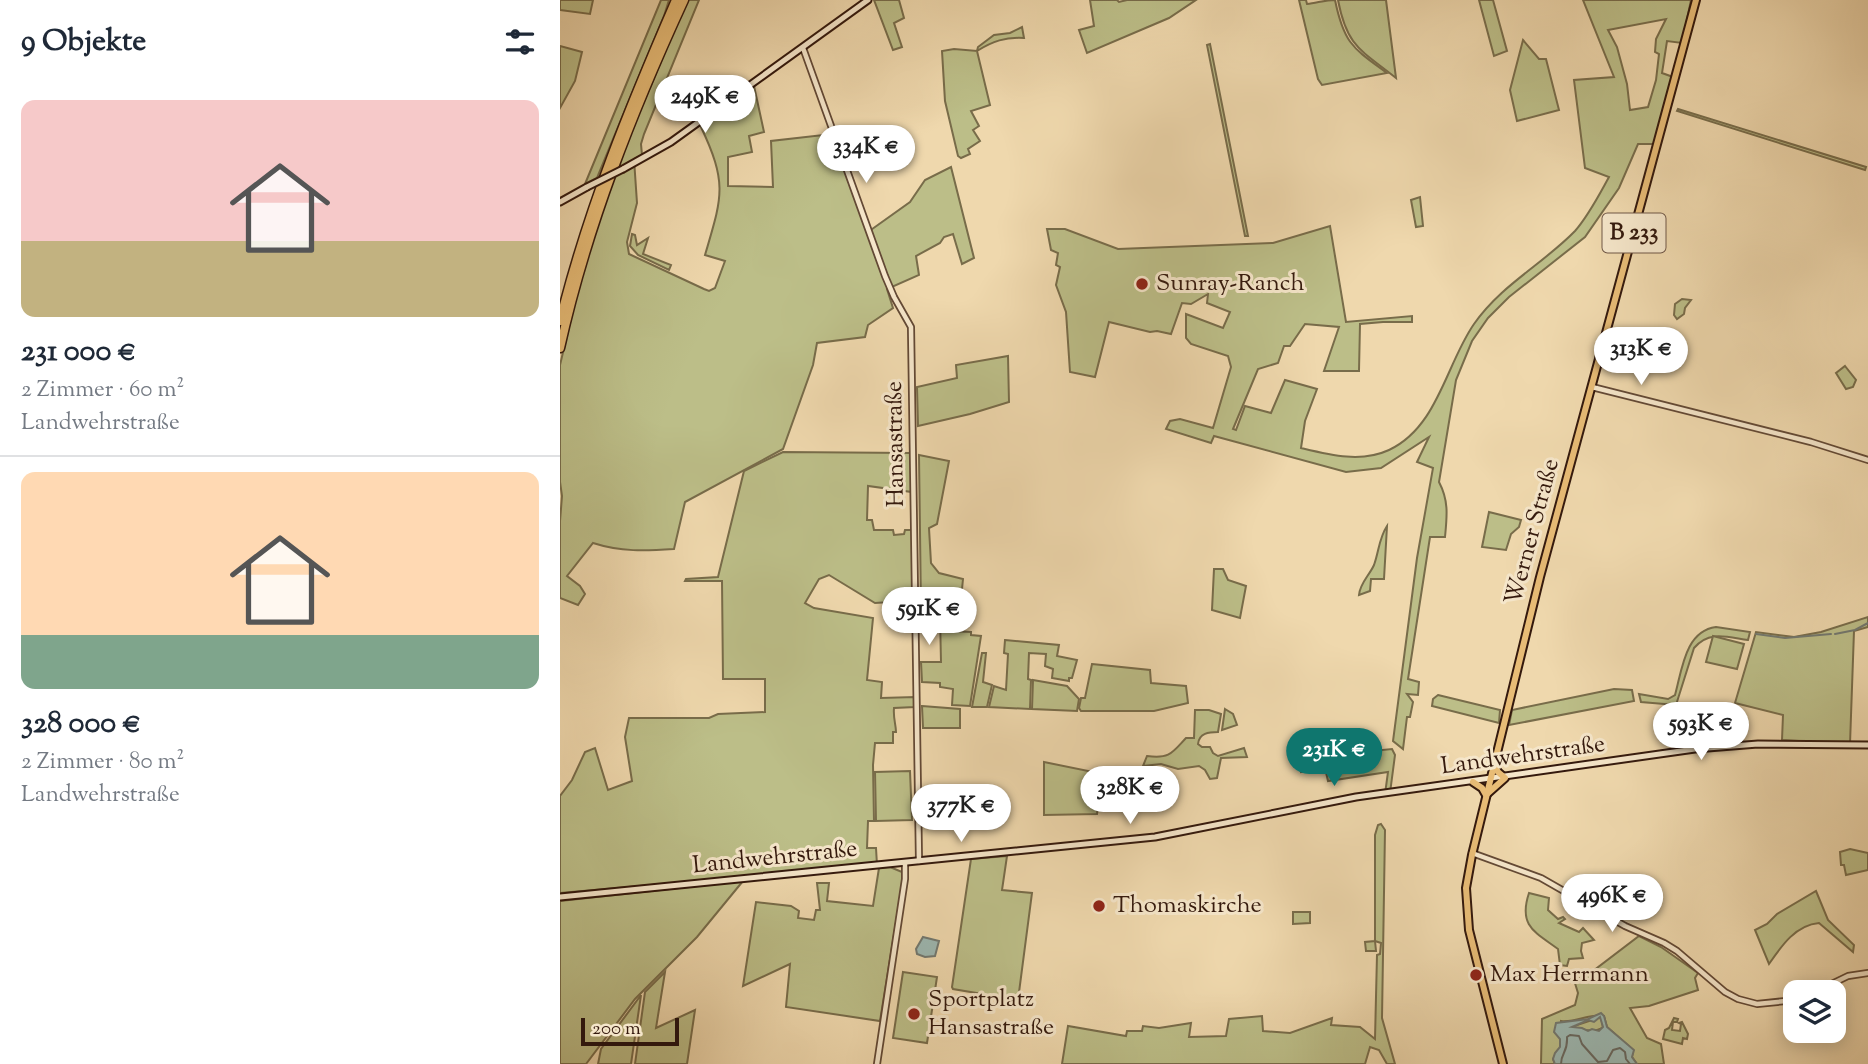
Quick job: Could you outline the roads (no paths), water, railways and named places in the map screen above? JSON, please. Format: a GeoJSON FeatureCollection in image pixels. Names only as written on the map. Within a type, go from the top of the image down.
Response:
{"type":"FeatureCollection","features":[{"type":"Feature","properties":{"kind":"highway"},"geometry":{"type":"LineString","coordinates":[[560,321],[582,239],[606,167],[676,0]]}},
{"type":"Feature","properties":{"kind":"highway"},"geometry":{"type":"LineString","coordinates":[[560,348],[575,286],[607,183],[640,98],[684,0]]}},
{"type":"Feature","properties":{"kind":"main road"},"geometry":{"type":"LineString","coordinates":[[560,202],[671,142],[868,0]]}},
{"type":"Feature","properties":{"kind":"main road","name":"Werner Straße"},"geometry":{"type":"LineString","coordinates":[[1503,1064],[1469,930],[1466,888],[1472,853],[1540,577],[1696,0]]}},
{"type":"Feature","properties":{"kind":"main road","name":"Landwehrstraße"},"geometry":{"type":"LineString","coordinates":[[560,897],[1167,835],[1356,797],[1721,746],[1868,746]]}},
{"type":"Feature","properties":{"kind":"main road"},"geometry":{"type":"LineString","coordinates":[[1473,782],[1482,788],[1486,795],[1505,778],[1494,764]]}},
{"type":"Feature","properties":{"kind":"street","name":"Hansastraße"},"geometry":{"type":"LineString","coordinates":[[803,48],[885,276],[911,331],[919,861]]}},
{"type":"Feature","properties":{"kind":"street"},"geometry":{"type":"LineString","coordinates":[[1592,387],[1811,442],[1868,460]]}},
{"type":"Feature","properties":{"kind":"street"},"geometry":{"type":"LineString","coordinates":[[1472,853],[1552,883],[1616,921],[1664,943],[1725,992],[1738,999],[1758,1004],[1783,1001]]}},
{"type":"Feature","properties":{"kind":"street"},"geometry":{"type":"LineString","coordinates":[[877,1064],[905,879],[905,863]]}},
{"type":"Feature","properties":{"kind":"street"},"geometry":{"type":"LineString","coordinates":[[1839,980],[1868,973]]}},
{"type":"Feature","properties":{"kind":"water"},"geometry":{"type":"Polygon","coordinates":[[[923,937],[939,941],[935,956],[917,954],[916,949],[923,937]]]}},
{"type":"Feature","properties":{"kind":"water"},"geometry":{"type":"Polygon","coordinates":[[[1601,1013],[1607,1027],[1634,1050],[1632,1057],[1637,1064],[1555,1064],[1553,1059],[1560,1047],[1560,1039],[1554,1032],[1556,1023],[1588,1019],[1601,1013]],[[1600,1017],[1594,1022],[1588,1020],[1572,1027],[1599,1031],[1603,1027],[1600,1017]]]}},
{"type":"Feature","properties":{"kind":"waterway"},"geometry":{"type":"LineString","coordinates":[[1835,634],[1855,630],[1868,623]]}},
{"type":"Feature","properties":{"kind":"waterway"},"geometry":{"type":"LineString","coordinates":[[1756,634],[1785,638],[1831,634]]}},
{"type":"Feature","properties":{"kind":"place","name":"Sunray-Ranch"},"geometry":{"type":"Point","coordinates":[1142,284]}},
{"type":"Feature","properties":{"kind":"place","name":"Thomaskirche"},"geometry":{"type":"Point","coordinates":[1099,906]}},
{"type":"Feature","properties":{"kind":"place","name":"Max Herrmann"},"geometry":{"type":"Point","coordinates":[1476,975]}},
{"type":"Feature","properties":{"kind":"place","name":"Sportplatz Hansastraße"},"geometry":{"type":"Point","coordinates":[914,1014]}}]}
